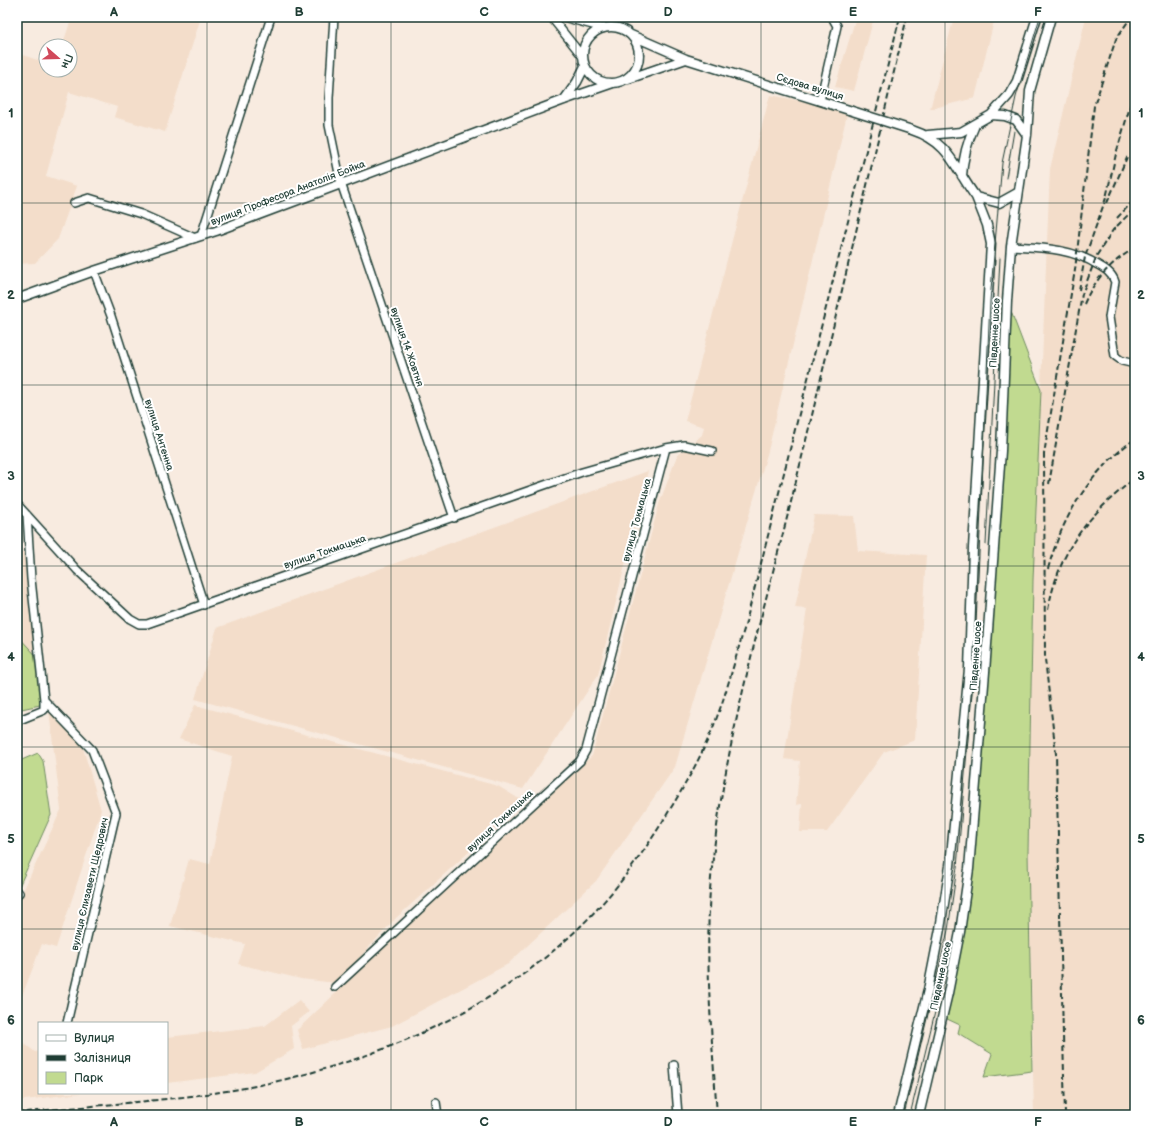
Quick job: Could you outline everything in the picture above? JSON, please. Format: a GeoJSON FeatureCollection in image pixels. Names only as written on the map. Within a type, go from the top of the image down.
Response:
{"type":"FeatureCollection","features":[{"type":"Feature","properties":{"kind":"main road"},"geometry":{"type":"LineString","coordinates":[[1037,17],[1017,81],[1009,95],[991,115],[975,125],[967,142],[962,162],[962,177],[976,197],[999,203],[1018,193],[1027,135],[1030,91],[1051,17]]}},
{"type":"Feature","properties":{"kind":"main road"},"geometry":{"type":"LineString","coordinates":[[622,81],[635,70],[639,61],[639,51],[636,42],[631,34],[618,28],[604,28],[595,32],[588,39],[584,48],[583,57],[585,66],[597,79],[613,83],[622,81],[686,59]]}},
{"type":"Feature","properties":{"kind":"main road","name":"Сєдова вулиця"},"geometry":{"type":"LineString","coordinates":[[631,34],[686,59],[928,135],[954,133],[975,125]]}},
{"type":"Feature","properties":{"kind":"main road"},"geometry":{"type":"LineString","coordinates":[[564,100],[577,82],[585,66]]}},
{"type":"Feature","properties":{"kind":"main road","name":"вулиця Професора Анатолія Бойка"},"geometry":{"type":"LineString","coordinates":[[17,299],[94,271],[198,237],[613,83]]}},
{"type":"Feature","properties":{"kind":"main road"},"geometry":{"type":"LineString","coordinates":[[991,115],[1005,116],[1016,120],[1027,135]]}},
{"type":"Feature","properties":{"kind":"main road","name":"Сєдова вулиця"},"geometry":{"type":"LineString","coordinates":[[928,135],[951,157],[962,177]]}},
{"type":"Feature","properties":{"kind":"main road","name":"Південне шосе"},"geometry":{"type":"LineString","coordinates":[[919,1115],[948,993],[960,932],[969,868],[986,664],[1000,467],[1007,301],[1011,246],[1018,193]]}},
{"type":"Feature","properties":{"kind":"main road","name":"Південне шосе"},"geometry":{"type":"LineString","coordinates":[[898,1115],[940,929],[950,866],[969,669],[973,548],[991,244],[976,197]]}},
{"type":"Feature","properties":{"kind":"street"},"geometry":{"type":"LineString","coordinates":[[74,203],[89,198],[140,214],[198,237],[271,17]]}},
{"type":"Feature","properties":{"kind":"street","name":"вулиця 14 Жовтня"},"geometry":{"type":"LineString","coordinates":[[334,17],[329,98],[329,125],[341,183],[454,518]]}},
{"type":"Feature","properties":{"kind":"street"},"geometry":{"type":"LineString","coordinates":[[551,17],[583,57]]}},
{"type":"Feature","properties":{"kind":"street"},"geometry":{"type":"LineString","coordinates":[[563,17],[604,28]]}},
{"type":"Feature","properties":{"kind":"street"},"geometry":{"type":"LineString","coordinates":[[820,101],[837,26],[832,17]]}},
{"type":"Feature","properties":{"kind":"street"},"geometry":{"type":"LineString","coordinates":[[1011,246],[1069,252],[1090,260],[1113,276],[1115,282],[1109,317],[1116,356],[1122,361],[1135,364]]}},
{"type":"Feature","properties":{"kind":"street","name":"вулиця Антенна"},"geometry":{"type":"LineString","coordinates":[[94,271],[111,316],[204,605]]}},
{"type":"Feature","properties":{"kind":"street","name":"вулиця Токмацька"},"geometry":{"type":"LineString","coordinates":[[27,515],[77,570],[130,619],[139,624],[147,624],[454,518],[582,472],[666,448],[684,445],[712,451]]}},
{"type":"Feature","properties":{"kind":"street","name":"вулиця Токмацька"},"geometry":{"type":"LineString","coordinates":[[335,987],[580,761],[586,750],[666,448]]}},
{"type":"Feature","properties":{"kind":"street"},"geometry":{"type":"LineString","coordinates":[[17,504],[27,515],[31,579],[44,700],[44,710],[17,721]]}},
{"type":"Feature","properties":{"kind":"street","name":"вулиця Єлизавети Щедрович"},"geometry":{"type":"LineString","coordinates":[[44,700],[92,750],[116,814],[67,1022]]}},
{"type":"Feature","properties":{"kind":"street"},"geometry":{"type":"LineString","coordinates":[[674,1065],[678,1115]]}},
{"type":"Feature","properties":{"kind":"street"},"geometry":{"type":"LineString","coordinates":[[436,1102],[438,1115]]}},
{"type":"Feature","properties":{"kind":"shaded area"},"geometry":{"type":"Polygon","coordinates":[[[72,17],[201,17],[165,132],[114,117],[117,107],[69,92],[46,176],[77,186],[58,239],[35,263],[17,264],[17,53],[38,60],[38,78],[78,78],[78,38],[65,38],[72,17]]]}},
{"type":"Feature","properties":{"kind":"shaded area"},"geometry":{"type":"Polygon","coordinates":[[[856,17],[874,17],[854,91],[835,87],[856,17]]]}},
{"type":"Feature","properties":{"kind":"shaded area"},"geometry":{"type":"Polygon","coordinates":[[[954,17],[995,17],[975,98],[930,109],[954,17]]]}},
{"type":"Feature","properties":{"kind":"shaded area"},"geometry":{"type":"Polygon","coordinates":[[[1086,17],[1135,17],[1135,1115],[1034,1115],[1028,852],[1033,580],[1050,169],[1086,17]]]}},
{"type":"Feature","properties":{"kind":"shaded area"},"geometry":{"type":"Polygon","coordinates":[[[770,95],[848,110],[768,451],[675,767],[596,881],[508,964],[392,1026],[303,1049],[297,1030],[450,884],[592,756],[659,504],[677,456],[702,435],[704,427],[685,421],[770,95]]]}},
{"type":"Feature","properties":{"kind":"shaded area"},"geometry":{"type":"Polygon","coordinates":[[[648,471],[598,675],[523,789],[195,699],[217,628],[648,471]]]}},
{"type":"Feature","properties":{"kind":"shaded area"},"geometry":{"type":"Polygon","coordinates":[[[814,515],[854,516],[858,551],[926,555],[915,740],[884,752],[827,832],[800,832],[802,804],[796,805],[800,761],[784,759],[807,609],[795,608],[814,515]]]}},
{"type":"Feature","properties":{"kind":"shaded area"},"geometry":{"type":"Polygon","coordinates":[[[24,551],[36,658],[17,638],[17,555],[24,551]]]}},
{"type":"Feature","properties":{"kind":"shaded area"},"geometry":{"type":"Polygon","coordinates":[[[195,705],[498,786],[524,802],[396,918],[336,983],[301,979],[238,964],[245,944],[170,926],[189,859],[210,864],[232,756],[179,739],[195,705]]]}},
{"type":"Feature","properties":{"kind":"shaded area"},"geometry":{"type":"Polygon","coordinates":[[[49,711],[57,711],[83,748],[101,810],[56,948],[42,944],[17,1009],[17,904],[61,810],[49,711]]]}},
{"type":"Feature","properties":{"kind":"shaded area"},"geometry":{"type":"Polygon","coordinates":[[[299,1000],[309,1012],[291,1026],[294,1049],[255,1072],[168,1083],[168,1037],[265,1026],[299,1000]]]}},
{"type":"Feature","properties":{"kind":"shaded area"},"geometry":{"type":"Polygon","coordinates":[[[17,1032],[21,1041],[35,1052],[38,1051],[38,1094],[73,1094],[17,1101],[17,1032]]]}},
{"type":"Feature","properties":{"kind":"green space"},"geometry":{"type":"Polygon","coordinates":[[[1007,301],[1041,390],[1033,580],[1028,852],[1032,1071],[984,1077],[992,1054],[958,1033],[960,1025],[945,1018],[960,932],[985,672],[1007,301]]]}},
{"type":"Feature","properties":{"kind":"green space"},"geometry":{"type":"Polygon","coordinates":[[[17,635],[40,660],[40,705],[17,710],[17,635]]]}},
{"type":"Feature","properties":{"kind":"green space"},"geometry":{"type":"Polygon","coordinates":[[[38,753],[43,761],[51,815],[17,891],[17,762],[38,753]]]}},
{"type":"Feature","properties":{"kind":"tram line"},"geometry":{"type":"LineString","coordinates":[[904,1115],[948,930],[957,867],[974,670],[990,301],[1002,163],[1016,97],[1040,17]]}},
{"type":"Feature","properties":{"kind":"tram line"},"geometry":{"type":"LineString","coordinates":[[1006,178],[1014,131]]}},
{"type":"Feature","properties":{"kind":"tram line"},"geometry":{"type":"LineString","coordinates":[[986,545],[1000,258]]}},
{"type":"Feature","properties":{"kind":"tram line"},"geometry":{"type":"LineString","coordinates":[[910,1115],[943,979]]}},
{"type":"Feature","properties":{"kind":"railway"},"geometry":{"type":"LineString","coordinates":[[17,1113],[221,1092],[293,1077],[378,1051],[420,1034],[498,992],[534,966],[568,938],[597,910],[623,879],[647,846],[689,777],[707,742],[725,695],[745,626],[900,17]]}},
{"type":"Feature","properties":{"kind":"railway"},"geometry":{"type":"LineString","coordinates":[[717,1115],[708,946],[710,890],[722,793],[741,698],[789,510],[907,17]]}},
{"type":"Feature","properties":{"kind":"railway"},"geometry":{"type":"LineString","coordinates":[[1065,1115],[1056,754],[1045,659],[1044,454],[1075,270],[1094,106],[1116,39],[1131,17]]}},
{"type":"Feature","properties":{"kind":"railway"},"geometry":{"type":"LineString","coordinates":[[1079,290],[1085,257],[1106,198],[1116,154],[1132,100]]}},
{"type":"Feature","properties":{"kind":"railway"},"geometry":{"type":"LineString","coordinates":[[1107,203],[1127,157]]}},
{"type":"Feature","properties":{"kind":"railway"},"geometry":{"type":"LineString","coordinates":[[1117,218],[1135,199]]}},
{"type":"Feature","properties":{"kind":"railway"},"geometry":{"type":"LineString","coordinates":[[1049,484],[1082,294],[1097,255],[1113,230],[1135,208]]}},
{"type":"Feature","properties":{"kind":"railway"},"geometry":{"type":"LineString","coordinates":[[1084,304],[1098,279],[1111,265],[1135,248]]}},
{"type":"Feature","properties":{"kind":"railway"},"geometry":{"type":"LineString","coordinates":[[1048,569],[1061,531],[1080,496],[1091,480],[1104,466],[1135,439]]}},
{"type":"Feature","properties":{"kind":"railway"},"geometry":{"type":"LineString","coordinates":[[1048,610],[1053,588],[1060,568],[1078,535],[1103,506],[1135,478]]}}]}
